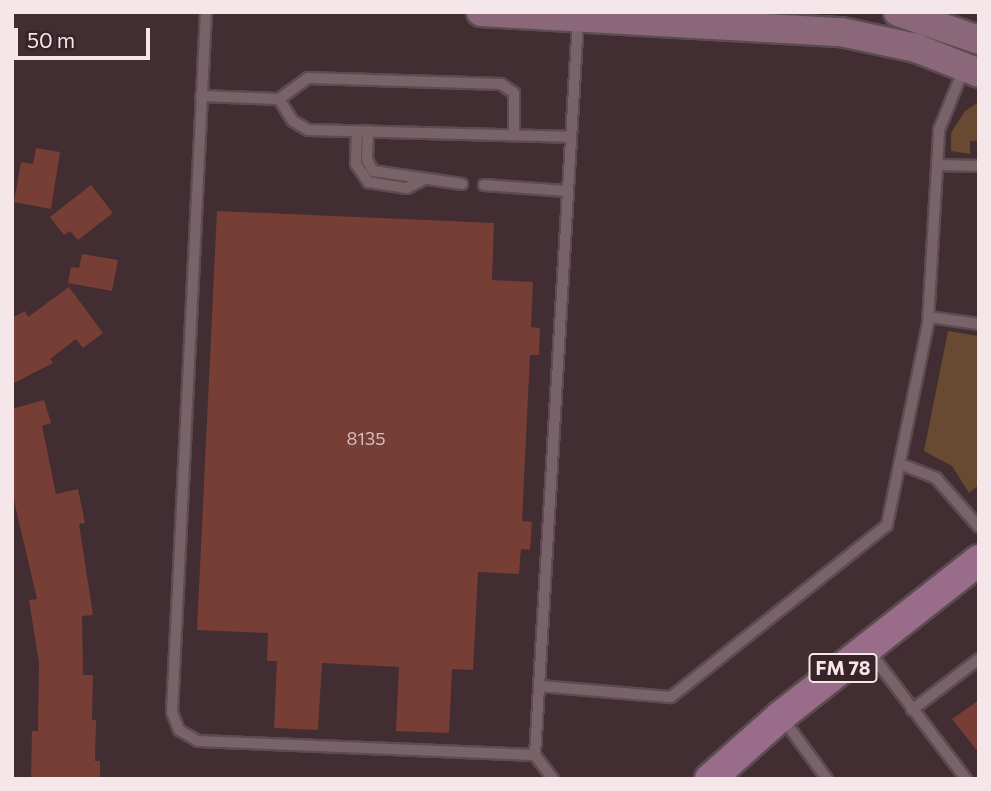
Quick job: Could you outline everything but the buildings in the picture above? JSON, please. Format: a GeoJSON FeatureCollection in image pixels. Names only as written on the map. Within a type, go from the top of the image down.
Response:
{"type":"FeatureCollection","features":[{"type":"Feature","properties":{"kind":"main road","name":"FM 78"},"geometry":{"type":"LineString","coordinates":[[710,779],[781,716],[979,560]]}},
{"type":"Feature","properties":{"kind":"street"},"geometry":{"type":"LineString","coordinates":[[481,12],[841,32],[916,48],[972,69]]}},
{"type":"Feature","properties":{"kind":"street"},"geometry":{"type":"LineString","coordinates":[[916,15],[978,39]]}},
{"type":"Feature","properties":{"kind":"lane"},"geometry":{"type":"LineString","coordinates":[[206,12],[172,712],[179,730],[198,741],[535,755]]}},
{"type":"Feature","properties":{"kind":"lane"},"geometry":{"type":"LineString","coordinates":[[553,779],[535,755],[568,137],[578,16]]}},
{"type":"Feature","properties":{"kind":"lane"},"geometry":{"type":"LineString","coordinates":[[539,686],[671,697],[887,525],[929,317],[939,130],[972,69]]}},
{"type":"Feature","properties":{"kind":"lane"},"geometry":{"type":"LineString","coordinates":[[201,96],[279,99],[308,78],[501,84],[514,93],[513,135]]}},
{"type":"Feature","properties":{"kind":"lane"},"geometry":{"type":"LineString","coordinates":[[279,99],[293,121],[308,130],[568,137]]}},
{"type":"Feature","properties":{"kind":"lane"},"geometry":{"type":"LineString","coordinates":[[363,131],[367,160],[373,171],[408,174],[421,181],[461,184]]}},
{"type":"Feature","properties":{"kind":"lane"},"geometry":{"type":"LineString","coordinates":[[937,166],[979,166]]}},
{"type":"Feature","properties":{"kind":"lane"},"geometry":{"type":"LineString","coordinates":[[484,185],[566,191]]}},
{"type":"Feature","properties":{"kind":"lane"},"geometry":{"type":"LineString","coordinates":[[929,317],[979,324]]}},
{"type":"Feature","properties":{"kind":"lane"},"geometry":{"type":"LineString","coordinates":[[900,464],[936,478],[979,527]]}},
{"type":"Feature","properties":{"kind":"lane"},"geometry":{"type":"LineString","coordinates":[[867,649],[966,779]]}},
{"type":"Feature","properties":{"kind":"lane"},"geometry":{"type":"LineString","coordinates":[[912,710],[979,659]]}},
{"type":"Feature","properties":{"kind":"lane"},"geometry":{"type":"LineString","coordinates":[[781,716],[827,779]]}},
{"type":"Feature","properties":{"kind":"shaded area"},"geometry":{"type":"Polygon","coordinates":[[[979,102],[979,141],[970,141],[970,154],[951,151],[951,133],[965,111],[979,102]]]}},
{"type":"Feature","properties":{"kind":"shaded area"},"geometry":{"type":"Polygon","coordinates":[[[948,331],[979,336],[979,485],[969,493],[952,466],[924,451],[948,331]]]}}]}
